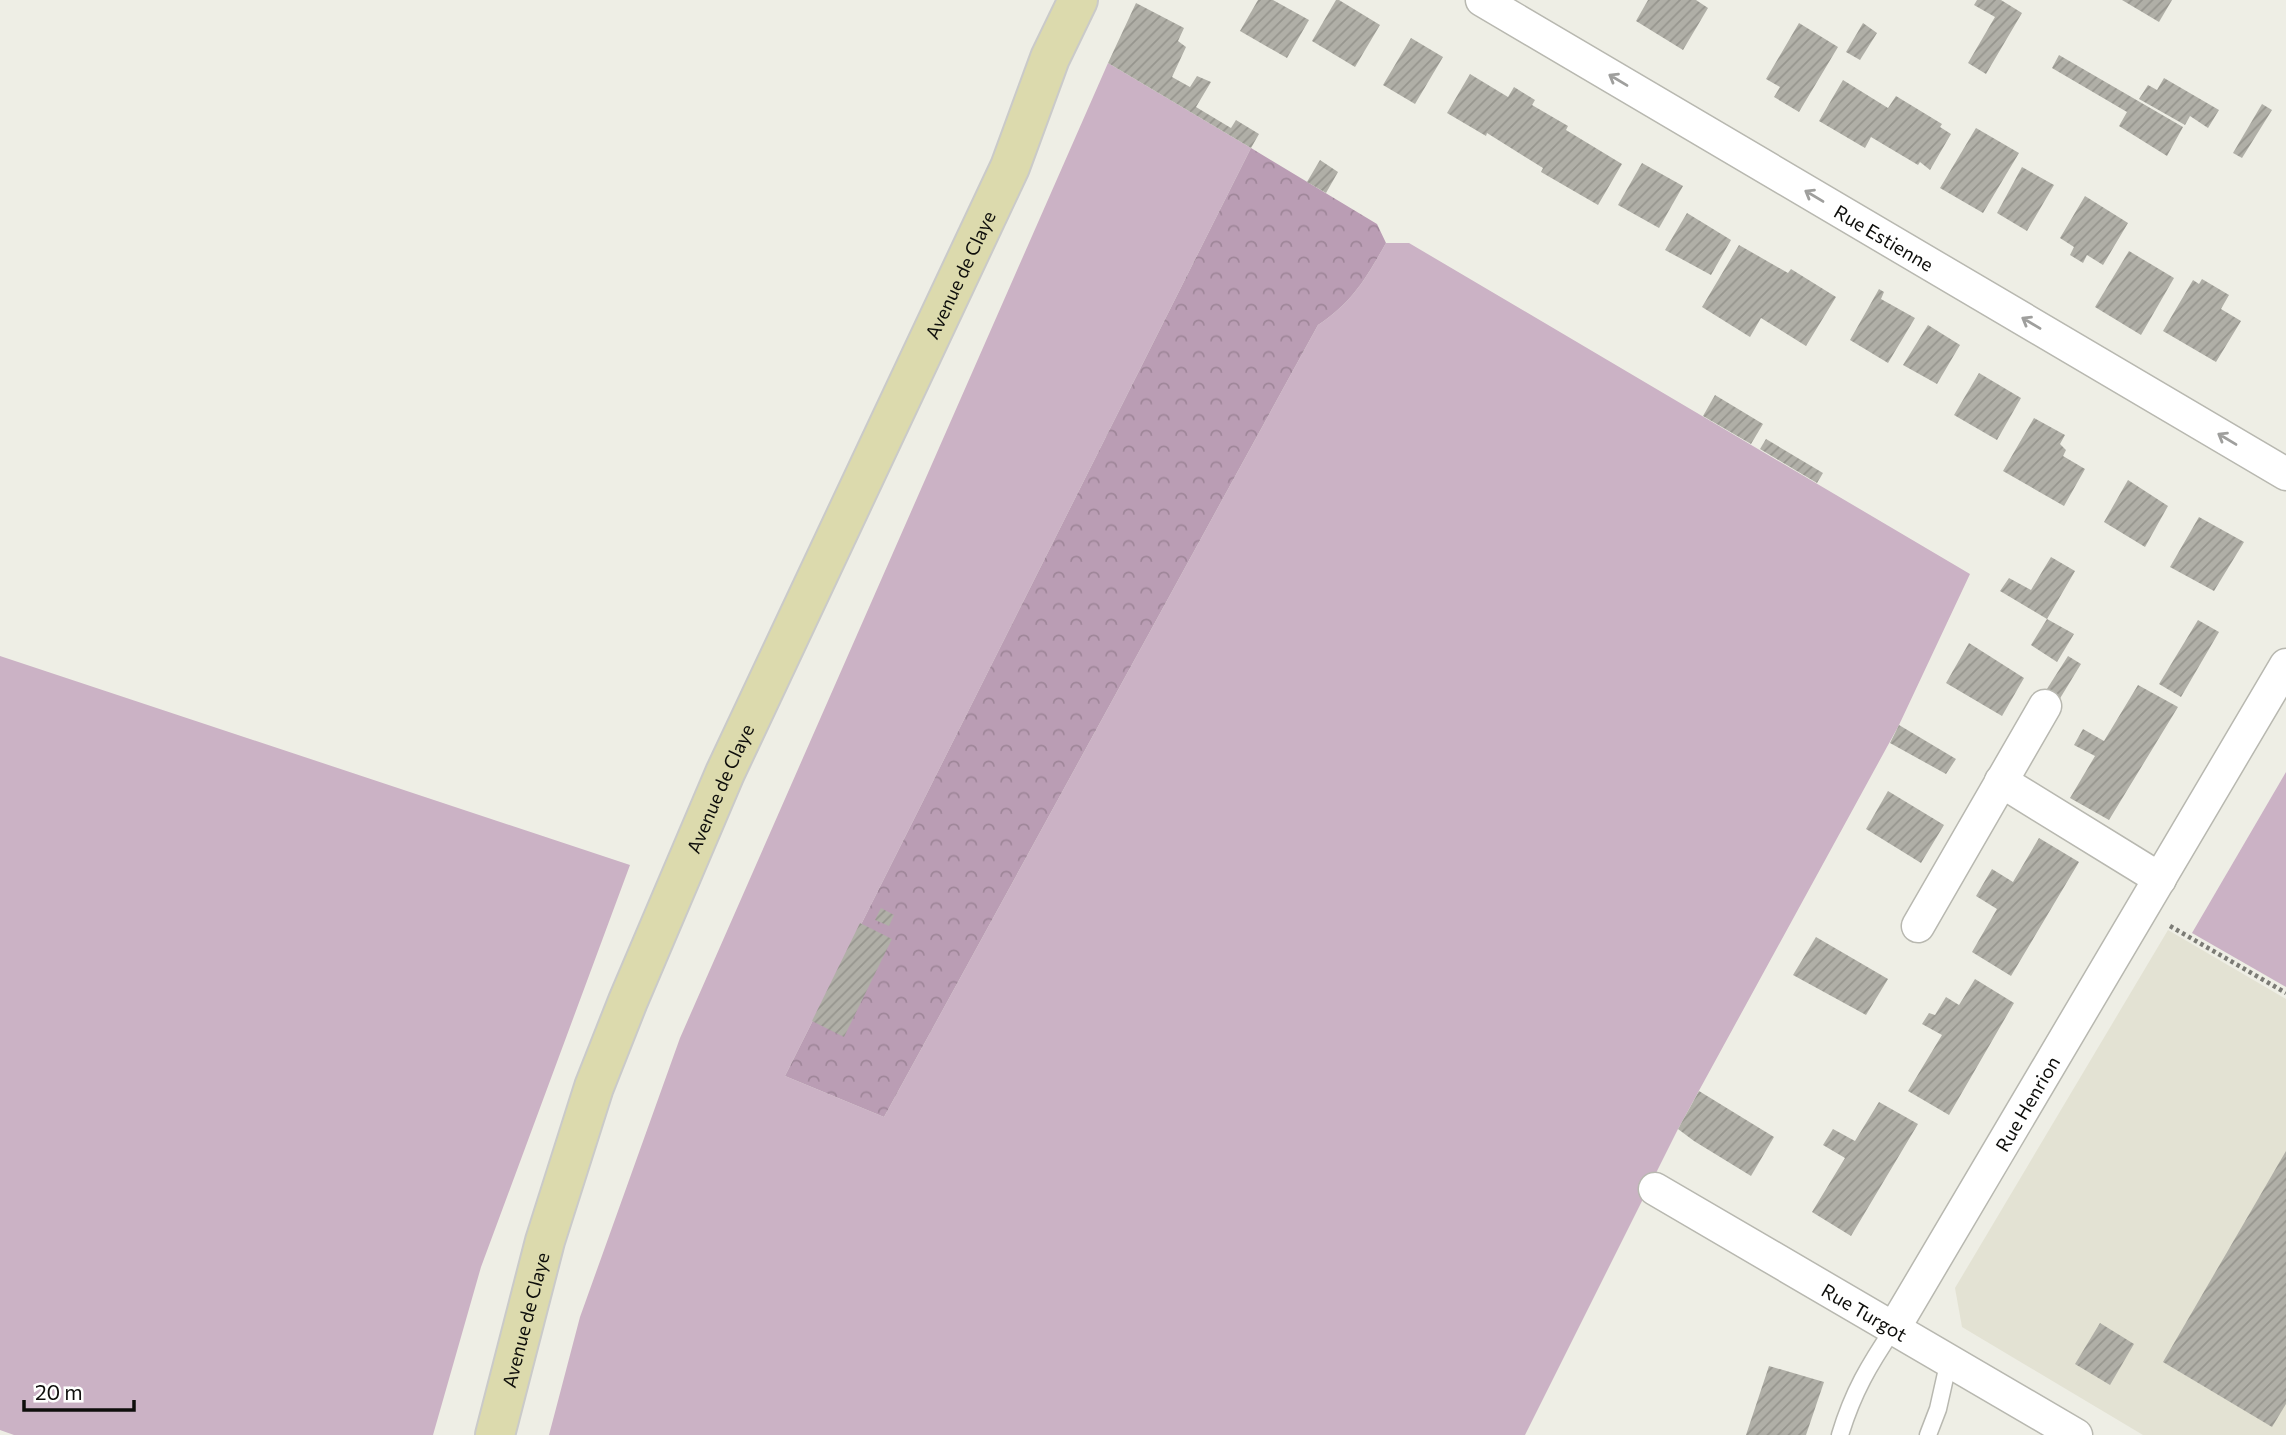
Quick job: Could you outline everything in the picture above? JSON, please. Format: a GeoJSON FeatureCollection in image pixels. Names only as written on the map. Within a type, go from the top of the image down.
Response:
{"type":"FeatureCollection","features":[{"type":"Feature","properties":{"kind":"main road","name":"Avenue de Claye"},"geometry":{"type":"LineString","coordinates":[[495,1435],[548,1229],[594,1087],[628,1000],[725,773],[1010,167],[1050,58],[1078,0]]}},
{"type":"Feature","properties":{"kind":"main road","name":"Avenue de Claye"},"geometry":{"type":"LineString","coordinates":[[1010,167],[1070,69],[1102,0]]}},
{"type":"Feature","properties":{"kind":"street","name":"Rue Estienne"},"geometry":{"type":"LineString","coordinates":[[1482,0],[2286,474]]}},
{"type":"Feature","properties":{"kind":"street","name":"Rue Henrion"},"geometry":{"type":"LineString","coordinates":[[1894,1328],[2286,665]]}},
{"type":"Feature","properties":{"kind":"street"},"geometry":{"type":"LineString","coordinates":[[1918,926],[2045,706]]}},
{"type":"Feature","properties":{"kind":"street"},"geometry":{"type":"LineString","coordinates":[[2001,781],[2160,879]]}},
{"type":"Feature","properties":{"kind":"street","name":"Rue Turgot"},"geometry":{"type":"LineString","coordinates":[[1655,1189],[2076,1435]]}},
{"type":"Feature","properties":{"kind":"lane"},"geometry":{"type":"LineString","coordinates":[[1840,1435],[1850,1403],[1865,1371],[1894,1328]]}},
{"type":"Feature","properties":{"kind":"lane"},"geometry":{"type":"LineString","coordinates":[[1928,1435],[1938,1409],[1949,1360]]}},
{"type":"Feature","properties":{"kind":"path"},"geometry":{"type":"LineString","coordinates":[[2142,909],[2286,993]]}},
{"type":"Feature","properties":{"kind":"shaded area"},"geometry":{"type":"Polygon","coordinates":[[[1108,63],[1251,148],[785,1076],[884,1117],[1318,325],[1350,298],[1386,243],[1409,243],[1970,574],[1899,725],[1678,1129],[1525,1435],[549,1435],[580,1317],[680,1038],[1108,63]]]}},
{"type":"Feature","properties":{"kind":"shaded area"},"geometry":{"type":"Polygon","coordinates":[[[0,656],[630,865],[481,1267],[433,1435],[14,1435],[0,1430],[0,656]]]}},
{"type":"Feature","properties":{"kind":"shaded area"},"geometry":{"type":"Polygon","coordinates":[[[2286,772],[2286,987],[2192,933],[2286,772]]]}},
{"type":"Feature","properties":{"kind":"shaded area"},"geometry":{"type":"Polygon","coordinates":[[[2168,930],[2286,999],[2286,1435],[2143,1435],[1962,1327],[1955,1288],[2168,930]]]}},
{"type":"Feature","properties":{"kind":"green space"},"geometry":{"type":"Polygon","coordinates":[[[1251,148],[1377,224],[1386,243],[1350,298],[1318,325],[884,1117],[785,1076],[1251,148]]]}},
{"type":"Feature","properties":{"kind":"building"},"geometry":{"type":"Polygon","coordinates":[[[1258,0],[1273,0],[1309,20],[1287,58],[1240,31],[1258,0]]]}},
{"type":"Feature","properties":{"kind":"building"},"geometry":{"type":"Polygon","coordinates":[[[1336,0],[1380,25],[1355,67],[1312,41],[1336,0]]]}},
{"type":"Feature","properties":{"kind":"building"},"geometry":{"type":"Polygon","coordinates":[[[1648,0],[1696,0],[1708,8],[1683,50],[1636,21],[1648,0]]]}},
{"type":"Feature","properties":{"kind":"building"},"geometry":{"type":"Polygon","coordinates":[[[1977,0],[2001,0],[2022,13],[1986,74],[1968,63],[1995,17],[1974,5],[1977,0]]]}},
{"type":"Feature","properties":{"kind":"building"},"geometry":{"type":"Polygon","coordinates":[[[2122,0],[2172,0],[2159,22],[2122,0]]]}},
{"type":"Feature","properties":{"kind":"building"},"geometry":{"type":"Polygon","coordinates":[[[1136,3],[1184,28],[1178,41],[1186,47],[1172,77],[1190,87],[1197,76],[1211,82],[1196,107],[1231,128],[1236,120],[1259,134],[1251,148],[1108,63],[1136,3]]]}},
{"type":"Feature","properties":{"kind":"building"},"geometry":{"type":"Polygon","coordinates":[[[1799,23],[1838,47],[1799,112],[1774,97],[1780,87],[1766,79],[1799,23]]]}},
{"type":"Feature","properties":{"kind":"building"},"geometry":{"type":"Polygon","coordinates":[[[1863,23],[1877,33],[1860,60],[1846,52],[1863,23]]]}},
{"type":"Feature","properties":{"kind":"building"},"geometry":{"type":"Polygon","coordinates":[[[1411,38],[1443,57],[1415,104],[1383,85],[1411,38]]]}},
{"type":"Feature","properties":{"kind":"building"},"geometry":{"type":"Polygon","coordinates":[[[2059,55],[2183,127],[2167,156],[2119,126],[2127,112],[2052,68],[2059,55]]]}},
{"type":"Feature","properties":{"kind":"building"},"geometry":{"type":"Polygon","coordinates":[[[1470,74],[1508,97],[1514,87],[1535,100],[1532,105],[1568,126],[1566,130],[1622,164],[1598,205],[1541,172],[1543,168],[1487,133],[1486,136],[1447,113],[1470,74]]]}},
{"type":"Feature","properties":{"kind":"building"},"geometry":{"type":"Polygon","coordinates":[[[2164,78],[2219,110],[2208,128],[2190,116],[2185,125],[2139,99],[2148,85],[2157,90],[2164,78]]]}},
{"type":"Feature","properties":{"kind":"building"},"geometry":{"type":"Polygon","coordinates":[[[1843,80],[1888,108],[1896,96],[1942,124],[1940,127],[1951,134],[1930,170],[1920,162],[1918,165],[1871,137],[1865,148],[1819,121],[1843,80]]]}},
{"type":"Feature","properties":{"kind":"building"},"geometry":{"type":"Polygon","coordinates":[[[2262,104],[2272,110],[2242,158],[2233,153],[2262,104]]]}},
{"type":"Feature","properties":{"kind":"building"},"geometry":{"type":"Polygon","coordinates":[[[1976,128],[2019,153],[1983,213],[1940,188],[1976,128]]]}},
{"type":"Feature","properties":{"kind":"building"},"geometry":{"type":"Polygon","coordinates":[[[1320,160],[1338,172],[1326,193],[1307,182],[1320,160]]]}},
{"type":"Feature","properties":{"kind":"building"},"geometry":{"type":"Polygon","coordinates":[[[1642,163],[1683,186],[1659,228],[1618,205],[1642,163]]]}},
{"type":"Feature","properties":{"kind":"building"},"geometry":{"type":"Polygon","coordinates":[[[2022,167],[2054,185],[2027,231],[1997,213],[2022,167]]]}},
{"type":"Feature","properties":{"kind":"building"},"geometry":{"type":"Polygon","coordinates":[[[2085,196],[2128,223],[2103,265],[2087,255],[2083,263],[2070,255],[2074,247],[2060,238],[2085,196]]]}},
{"type":"Feature","properties":{"kind":"building"},"geometry":{"type":"Polygon","coordinates":[[[1687,213],[1731,240],[1711,275],[1665,250],[1687,213]]]}},
{"type":"Feature","properties":{"kind":"building"},"geometry":{"type":"Polygon","coordinates":[[[1739,245],[1788,273],[1791,269],[1836,297],[1806,346],[1761,318],[1750,337],[1702,307],[1739,245]]]}},
{"type":"Feature","properties":{"kind":"building"},"geometry":{"type":"Polygon","coordinates":[[[2129,251],[2174,278],[2141,335],[2095,307],[2129,251]]]}},
{"type":"Feature","properties":{"kind":"building"},"geometry":{"type":"Polygon","coordinates":[[[2202,279],[2229,295],[2221,309],[2241,321],[2216,362],[2163,331],[2193,280],[2199,284],[2202,279]]]}},
{"type":"Feature","properties":{"kind":"building"},"geometry":{"type":"Polygon","coordinates":[[[1879,289],[1884,292],[1881,299],[1915,318],[1888,363],[1850,340],[1879,289]]]}},
{"type":"Feature","properties":{"kind":"building"},"geometry":{"type":"Polygon","coordinates":[[[1928,325],[1960,345],[1937,384],[1903,365],[1928,325]]]}},
{"type":"Feature","properties":{"kind":"building"},"geometry":{"type":"Polygon","coordinates":[[[1979,373],[2021,398],[1997,440],[1954,415],[1979,373]]]}},
{"type":"Feature","properties":{"kind":"building"},"geometry":{"type":"Polygon","coordinates":[[[1715,395],[1763,424],[1751,444],[1703,416],[1715,395]]]}},
{"type":"Feature","properties":{"kind":"building"},"geometry":{"type":"Polygon","coordinates":[[[2034,418],[2065,435],[2060,444],[2066,450],[2063,456],[2085,469],[2064,506],[2003,471],[2034,418]]]}},
{"type":"Feature","properties":{"kind":"building"},"geometry":{"type":"Polygon","coordinates":[[[1766,439],[1823,473],[1817,483],[1760,449],[1766,439]]]}},
{"type":"Feature","properties":{"kind":"building"},"geometry":{"type":"Polygon","coordinates":[[[2128,480],[2168,506],[2145,547],[2104,522],[2128,480]]]}},
{"type":"Feature","properties":{"kind":"building"},"geometry":{"type":"Polygon","coordinates":[[[2199,517],[2244,542],[2214,591],[2170,567],[2199,517]]]}},
{"type":"Feature","properties":{"kind":"building"},"geometry":{"type":"Polygon","coordinates":[[[2051,557],[2075,571],[2047,619],[2000,591],[2009,578],[2031,590],[2051,557]]]}},
{"type":"Feature","properties":{"kind":"building"},"geometry":{"type":"Polygon","coordinates":[[[2047,619],[2074,634],[2057,662],[2031,645],[2047,619]]]}},
{"type":"Feature","properties":{"kind":"building"},"geometry":{"type":"Polygon","coordinates":[[[2198,620],[2219,632],[2181,697],[2159,684],[2198,620]]]}},
{"type":"Feature","properties":{"kind":"building"},"geometry":{"type":"Polygon","coordinates":[[[1969,643],[2024,678],[2002,716],[1946,683],[1969,643]]]}},
{"type":"Feature","properties":{"kind":"building"},"geometry":{"type":"Polygon","coordinates":[[[2068,656],[2081,664],[2059,700],[2045,692],[2068,656]]]}},
{"type":"Feature","properties":{"kind":"building"},"geometry":{"type":"Polygon","coordinates":[[[2138,685],[2178,707],[2109,820],[2070,798],[2095,756],[2074,745],[2083,729],[2104,741],[2138,685]]]}},
{"type":"Feature","properties":{"kind":"building"},"geometry":{"type":"Polygon","coordinates":[[[1899,725],[1956,759],[1946,774],[1890,743],[1899,725]]]}},
{"type":"Feature","properties":{"kind":"building"},"geometry":{"type":"Polygon","coordinates":[[[1888,791],[1944,825],[1921,863],[1866,829],[1888,791]]]}},
{"type":"Feature","properties":{"kind":"building"},"geometry":{"type":"Polygon","coordinates":[[[2039,838],[2079,862],[2011,976],[1972,952],[1997,909],[1976,896],[1992,869],[2013,882],[2039,838]]]}},
{"type":"Feature","properties":{"kind":"building"},"geometry":{"type":"Polygon","coordinates":[[[881,908],[894,915],[889,926],[875,920],[881,908]]]}},
{"type":"Feature","properties":{"kind":"building"},"geometry":{"type":"Polygon","coordinates":[[[860,923],[892,939],[844,1037],[812,1021],[860,923]]]}},
{"type":"Feature","properties":{"kind":"building"},"geometry":{"type":"Polygon","coordinates":[[[1816,937],[1888,979],[1866,1015],[1793,975],[1816,937]]]}},
{"type":"Feature","properties":{"kind":"building"},"geometry":{"type":"Polygon","coordinates":[[[1975,979],[2014,1003],[1949,1115],[1908,1091],[1942,1035],[1922,1024],[1929,1013],[1935,1015],[1946,997],[1959,1005],[1975,979]]]}},
{"type":"Feature","properties":{"kind":"building"},"geometry":{"type":"Polygon","coordinates":[[[1699,1091],[1774,1137],[1751,1176],[1678,1129],[1699,1091]]]}},
{"type":"Feature","properties":{"kind":"building"},"geometry":{"type":"Polygon","coordinates":[[[1879,1102],[1918,1124],[1851,1236],[1812,1212],[1845,1158],[1823,1145],[1833,1129],[1855,1141],[1879,1102]]]}},
{"type":"Feature","properties":{"kind":"building"},"geometry":{"type":"Polygon","coordinates":[[[2286,1151],[2286,1404],[2272,1427],[2163,1362],[2286,1151]]]}},
{"type":"Feature","properties":{"kind":"building"},"geometry":{"type":"Polygon","coordinates":[[[2100,1323],[2134,1344],[2110,1385],[2075,1364],[2100,1323]]]}},
{"type":"Feature","properties":{"kind":"building"},"geometry":{"type":"Polygon","coordinates":[[[1769,1366],[1824,1382],[1806,1435],[1746,1435],[1769,1366]]]}}]}
